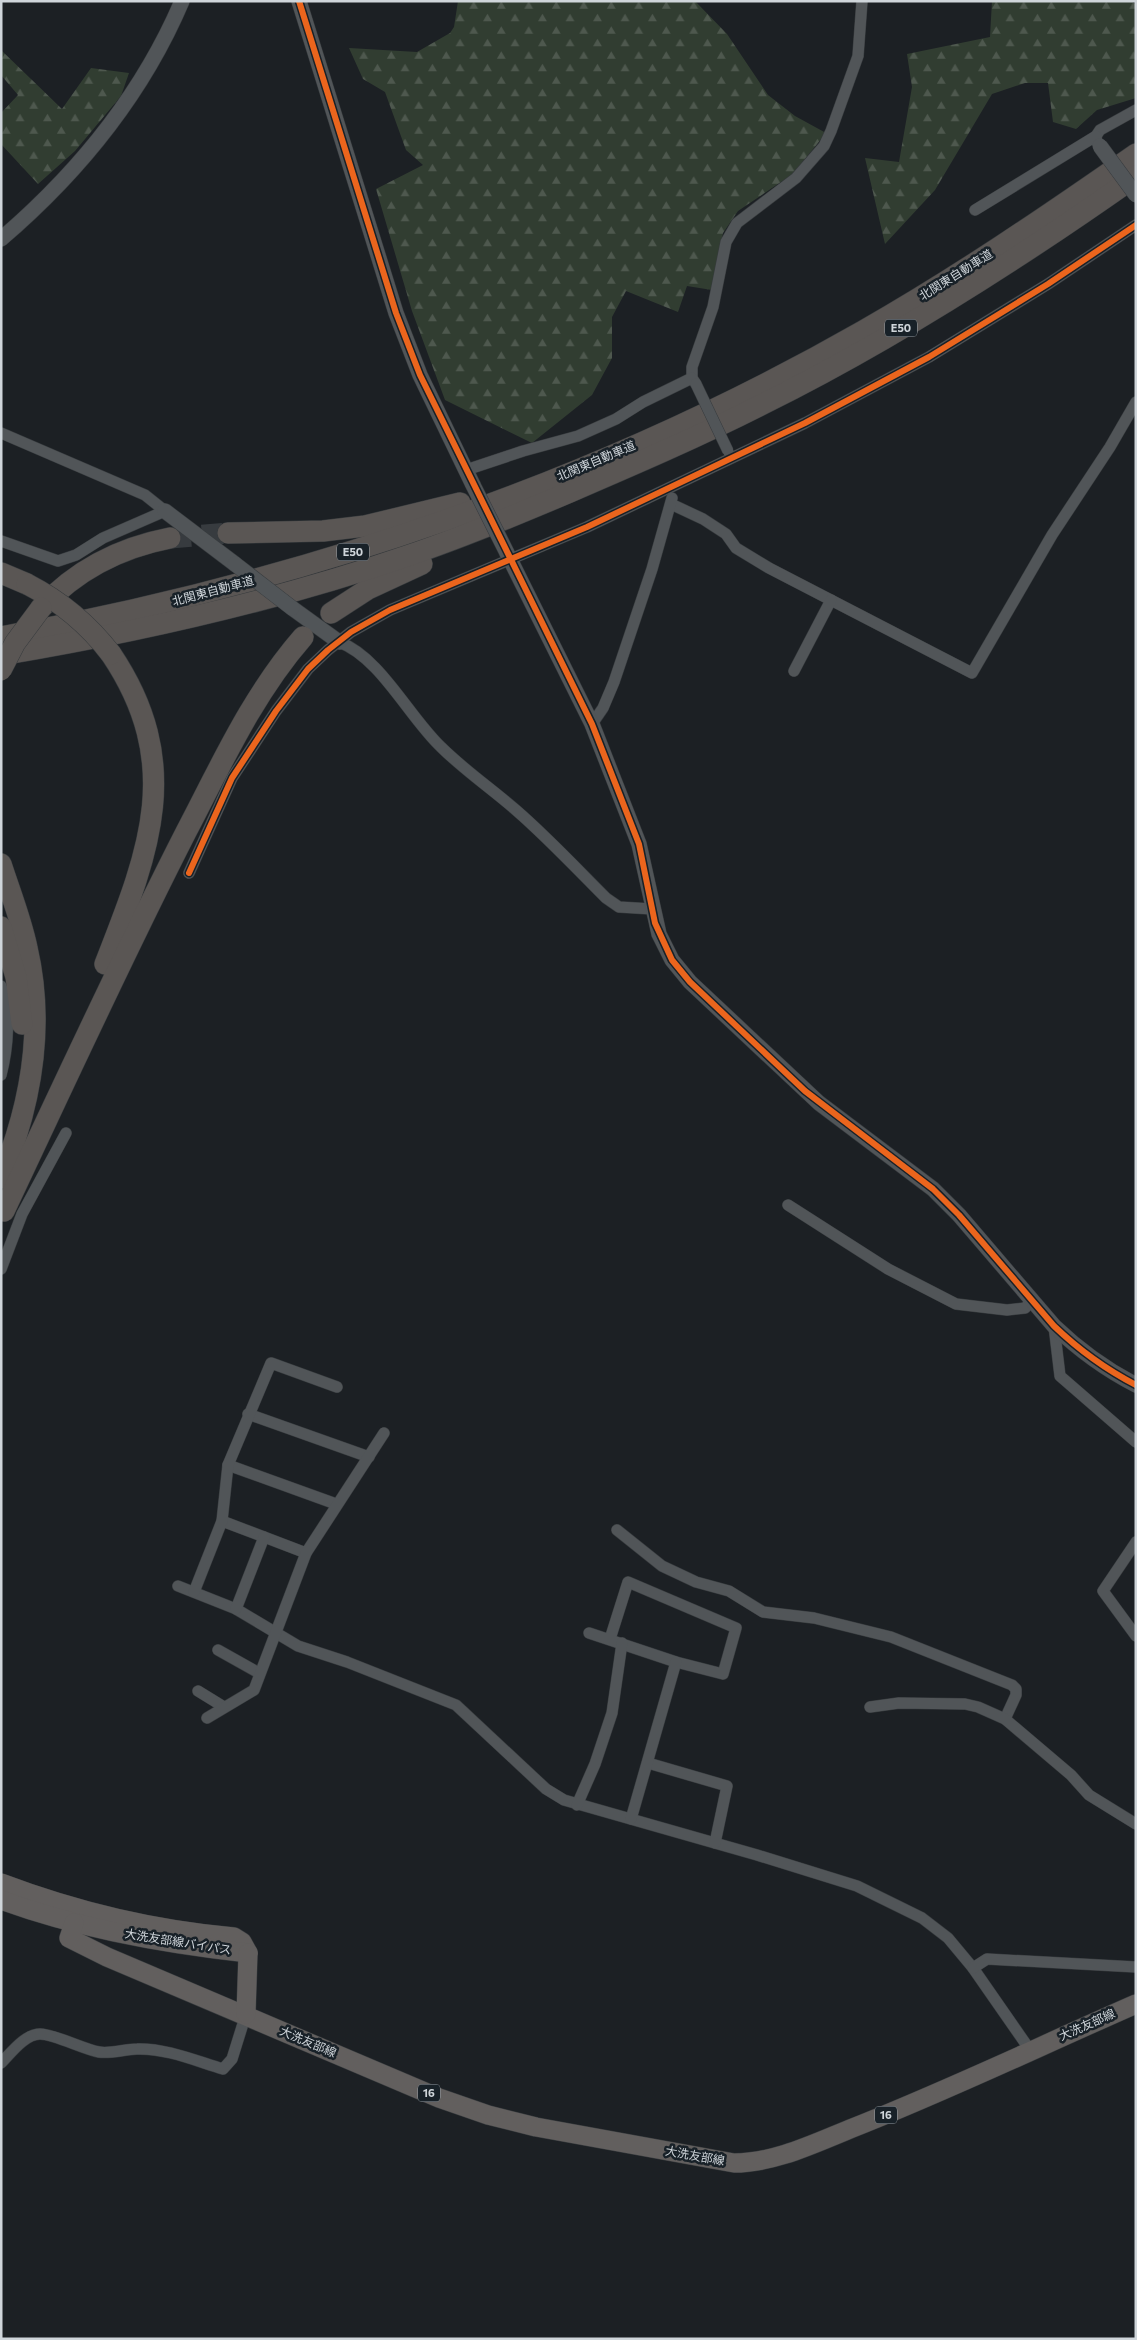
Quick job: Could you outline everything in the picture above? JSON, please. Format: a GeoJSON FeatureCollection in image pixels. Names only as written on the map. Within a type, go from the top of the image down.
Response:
{"type":"FeatureCollection","features":[{"type":"Feature","properties":{"kind":"highway","name":"北関東自動車道"},"geometry":{"type":"LineString","coordinates":[[1,637],[135,611],[327,560],[419,531],[524,492],[690,420],[862,332],[1010,241],[1136,154]]}},
{"type":"Feature","properties":{"kind":"highway","name":"北関東自動車道"},"geometry":{"type":"LineString","coordinates":[[1,655],[217,611],[316,584],[407,556],[480,530],[653,457],[766,403],[916,320],[1018,257],[1136,176]]}},
{"type":"Feature","properties":{"kind":"highway"},"geometry":{"type":"LineString","coordinates":[[228,533],[323,531],[365,526],[422,513],[471,500],[520,483],[618,444],[690,420]]}},
{"type":"Feature","properties":{"kind":"highway"},"geometry":{"type":"LineString","coordinates":[[331,613],[368,589],[533,517],[653,457]]}},
{"type":"Feature","properties":{"kind":"highway"},"geometry":{"type":"LineString","coordinates":[[1,670],[15,642],[41,608],[58,590],[89,567],[131,547],[170,538]]}},
{"type":"Feature","properties":{"kind":"highway"},"geometry":{"type":"LineString","coordinates":[[1,573],[26,584],[66,608],[90,630],[111,654],[129,682],[148,728],[154,773],[152,822],[142,864],[127,909],[94,994],[29,1144],[3,1215]]}},
{"type":"Feature","properties":{"kind":"highway"},"geometry":{"type":"LineString","coordinates":[[3,1215],[129,944],[197,810],[266,684],[284,658],[303,637]]}},
{"type":"Feature","properties":{"kind":"highway"},"geometry":{"type":"LineString","coordinates":[[1,864],[27,946],[32,974],[35,1021],[28,1096],[14,1146],[1,1178]]}},
{"type":"Feature","properties":{"kind":"highway"},"geometry":{"type":"LineString","coordinates":[[1,927],[12,961],[19,995],[23,1056],[16,1114],[1,1167]]}},
{"type":"Feature","properties":{"kind":"main road","name":"大洗友部線バイパス"},"geometry":{"type":"LineString","coordinates":[[1,1883],[95,1912],[154,1926],[234,1937],[242,1942],[248,1953]]}},
{"type":"Feature","properties":{"kind":"main road","name":"大洗友部線バイパス"},"geometry":{"type":"LineString","coordinates":[[1,1900],[74,1923],[161,1941],[248,1953]]}},
{"type":"Feature","properties":{"kind":"main road","name":"大洗友部線"},"geometry":{"type":"LineString","coordinates":[[74,1923],[69,1938],[107,1957],[246,2014],[439,2098],[488,2114],[536,2126],[734,2163],[762,2161],[831,2136],[916,2102],[1136,2004]]}},
{"type":"Feature","properties":{"kind":"main road"},"geometry":{"type":"LineString","coordinates":[[246,2014],[248,1953]]}},
{"type":"Feature","properties":{"kind":"street"},"geometry":{"type":"LineString","coordinates":[[1,240],[50,195],[98,142],[151,65],[182,1]]}},
{"type":"Feature","properties":{"kind":"street"},"geometry":{"type":"LineString","coordinates":[[299,1],[396,313],[420,375],[592,724],[639,844],[652,909],[664,946],[690,982],[819,1103],[932,1189],[959,1215],[1054,1326],[1088,1356],[1113,1373],[1136,1385]]}},
{"type":"Feature","properties":{"kind":"street"},"geometry":{"type":"LineString","coordinates":[[729,454],[694,381],[694,361],[713,307],[726,242],[730,232],[745,216],[796,178],[824,146],[858,56],[862,1]]}},
{"type":"Feature","properties":{"kind":"street"},"geometry":{"type":"LineString","coordinates":[[1136,110],[1100,130],[1098,141],[1136,195]]}},
{"type":"Feature","properties":{"kind":"street"},"geometry":{"type":"LineString","coordinates":[[976,210],[1098,141]]}},
{"type":"Feature","properties":{"kind":"street"},"geometry":{"type":"LineString","coordinates":[[189,873],[220,802],[256,740],[304,674],[328,650],[368,621],[509,556],[673,487],[729,454],[805,423],[929,357],[1048,284],[1136,225]]}},
{"type":"Feature","properties":{"kind":"street"},"geometry":{"type":"LineString","coordinates":[[466,470],[523,451],[578,436],[616,419],[643,402],[694,381]]}},
{"type":"Feature","properties":{"kind":"street"},"geometry":{"type":"LineString","coordinates":[[672,504],[703,519],[726,534],[736,548],[769,568],[972,673],[1052,535],[1110,447],[1136,402]]}},
{"type":"Feature","properties":{"kind":"street"},"geometry":{"type":"LineString","coordinates":[[1,433],[146,495],[292,608],[339,642],[348,645],[385,678],[418,722],[443,750],[517,811],[606,898],[619,907],[652,909]]}},
{"type":"Feature","properties":{"kind":"street"},"geometry":{"type":"LineString","coordinates":[[592,724],[603,708],[614,682],[672,504],[673,487]]}},
{"type":"Feature","properties":{"kind":"street"},"geometry":{"type":"LineString","coordinates":[[1,541],[58,560],[76,556],[103,538],[165,511]]}},
{"type":"Feature","properties":{"kind":"street"},"geometry":{"type":"LineString","coordinates":[[794,671],[831,600]]}},
{"type":"Feature","properties":{"kind":"street"},"geometry":{"type":"LineString","coordinates":[[1,986],[6,1002],[7,1019],[6,1046],[1,1075]]}},
{"type":"Feature","properties":{"kind":"street"},"geometry":{"type":"LineString","coordinates":[[1,1269],[22,1214],[66,1133]]}},
{"type":"Feature","properties":{"kind":"street"},"geometry":{"type":"LineString","coordinates":[[788,1205],[888,1269],[956,1304],[1007,1310],[1025,1308],[1033,1300]]}},
{"type":"Feature","properties":{"kind":"street"},"geometry":{"type":"LineString","coordinates":[[1054,1326],[1060,1376],[1136,1442]]}},
{"type":"Feature","properties":{"kind":"street"},"geometry":{"type":"LineString","coordinates":[[194,1592],[222,1521],[228,1465],[271,1363],[337,1387]]}},
{"type":"Feature","properties":{"kind":"street"},"geometry":{"type":"LineString","coordinates":[[248,1414],[369,1456]]}},
{"type":"Feature","properties":{"kind":"street"},"geometry":{"type":"LineString","coordinates":[[207,1718],[254,1690],[306,1553],[336,1504],[384,1433]]}},
{"type":"Feature","properties":{"kind":"street"},"geometry":{"type":"LineString","coordinates":[[228,1465],[336,1504]]}},
{"type":"Feature","properties":{"kind":"street"},"geometry":{"type":"LineString","coordinates":[[222,1521],[306,1553]]}},
{"type":"Feature","properties":{"kind":"street"},"geometry":{"type":"LineString","coordinates":[[617,1530],[662,1566],[696,1582],[729,1591],[763,1612],[814,1618],[891,1637],[1012,1685],[1016,1689],[1016,1695],[1005,1719]]}},
{"type":"Feature","properties":{"kind":"street"},"geometry":{"type":"LineString","coordinates":[[236,1609],[264,1537]]}},
{"type":"Feature","properties":{"kind":"street"},"geometry":{"type":"LineString","coordinates":[[1136,1542],[1103,1591],[1136,1636]]}},
{"type":"Feature","properties":{"kind":"street"},"geometry":{"type":"LineString","coordinates":[[577,1805],[596,1764],[612,1713],[616,1641],[628,1582],[736,1628],[723,1674],[676,1662],[616,1641],[589,1633]]}},
{"type":"Feature","properties":{"kind":"street"},"geometry":{"type":"LineString","coordinates":[[178,1586],[236,1609],[298,1646],[370,1670],[456,1705],[546,1789],[564,1800],[857,1886],[891,1902],[934,1926],[948,1938],[973,1968],[1030,2050]]}},
{"type":"Feature","properties":{"kind":"street"},"geometry":{"type":"LineString","coordinates":[[218,1650],[259,1673]]}},
{"type":"Feature","properties":{"kind":"street"},"geometry":{"type":"LineString","coordinates":[[631,1819],[676,1662]]}},
{"type":"Feature","properties":{"kind":"street"},"geometry":{"type":"LineString","coordinates":[[198,1691],[224,1707]]}},
{"type":"Feature","properties":{"kind":"street"},"geometry":{"type":"LineString","coordinates":[[870,1708],[900,1703],[965,1704],[978,1707],[1005,1719],[1071,1775],[1089,1795],[1136,1824]]}},
{"type":"Feature","properties":{"kind":"street"},"geometry":{"type":"LineString","coordinates":[[648,1763],[727,1786],[715,1844]]}},
{"type":"Feature","properties":{"kind":"street"},"geometry":{"type":"LineString","coordinates":[[973,1968],[987,1959],[1136,1967]]}},
{"type":"Feature","properties":{"kind":"street"},"geometry":{"type":"LineString","coordinates":[[1,2063],[18,2045],[29,2037],[40,2034],[100,2052],[137,2049],[153,2050],[182,2056],[223,2069],[232,2060],[246,2014]]}},
{"type":"Feature","properties":{"kind":"green space"},"geometry":{"type":"Polygon","coordinates":[[[458,1],[695,1],[727,34],[768,95],[795,116],[826,133],[793,174],[738,211],[723,233],[712,290],[687,286],[678,312],[626,291],[612,317],[612,358],[592,395],[532,443],[445,400],[412,311],[376,189],[423,165],[406,150],[385,92],[363,79],[349,48],[417,52],[450,33],[454,27],[458,1]]]}},
{"type":"Feature","properties":{"kind":"green space"},"geometry":{"type":"Polygon","coordinates":[[[992,1],[1130,1],[1136,4],[1136,98],[1097,110],[1076,129],[1053,122],[1048,83],[1025,83],[992,94],[935,190],[885,244],[865,158],[899,162],[912,87],[907,54],[990,37],[992,1]]]}},
{"type":"Feature","properties":{"kind":"green space"},"geometry":{"type":"Polygon","coordinates":[[[1,50],[62,109],[91,68],[129,73],[121,96],[75,151],[38,184],[1,144],[1,113],[18,95],[1,75],[1,50]]]}},
{"type":"Feature","properties":{"kind":"tunnel"},"geometry":{"type":"LineString","coordinates":[[170,538],[228,533]]}},
{"type":"Feature","properties":{"kind":"cycle path"},"geometry":{"type":"LineString","coordinates":[[299,1],[396,313],[420,375],[592,724],[639,844],[655,923],[672,960],[690,982],[805,1091],[933,1189],[959,1215],[1063,1335],[1103,1366],[1136,1385]]}},
{"type":"Feature","properties":{"kind":"cycle path"},"geometry":{"type":"LineString","coordinates":[[189,873],[232,778],[276,711],[308,669],[351,632],[390,610],[587,527],[805,423],[929,357],[1048,284],[1136,225]]}}]}
